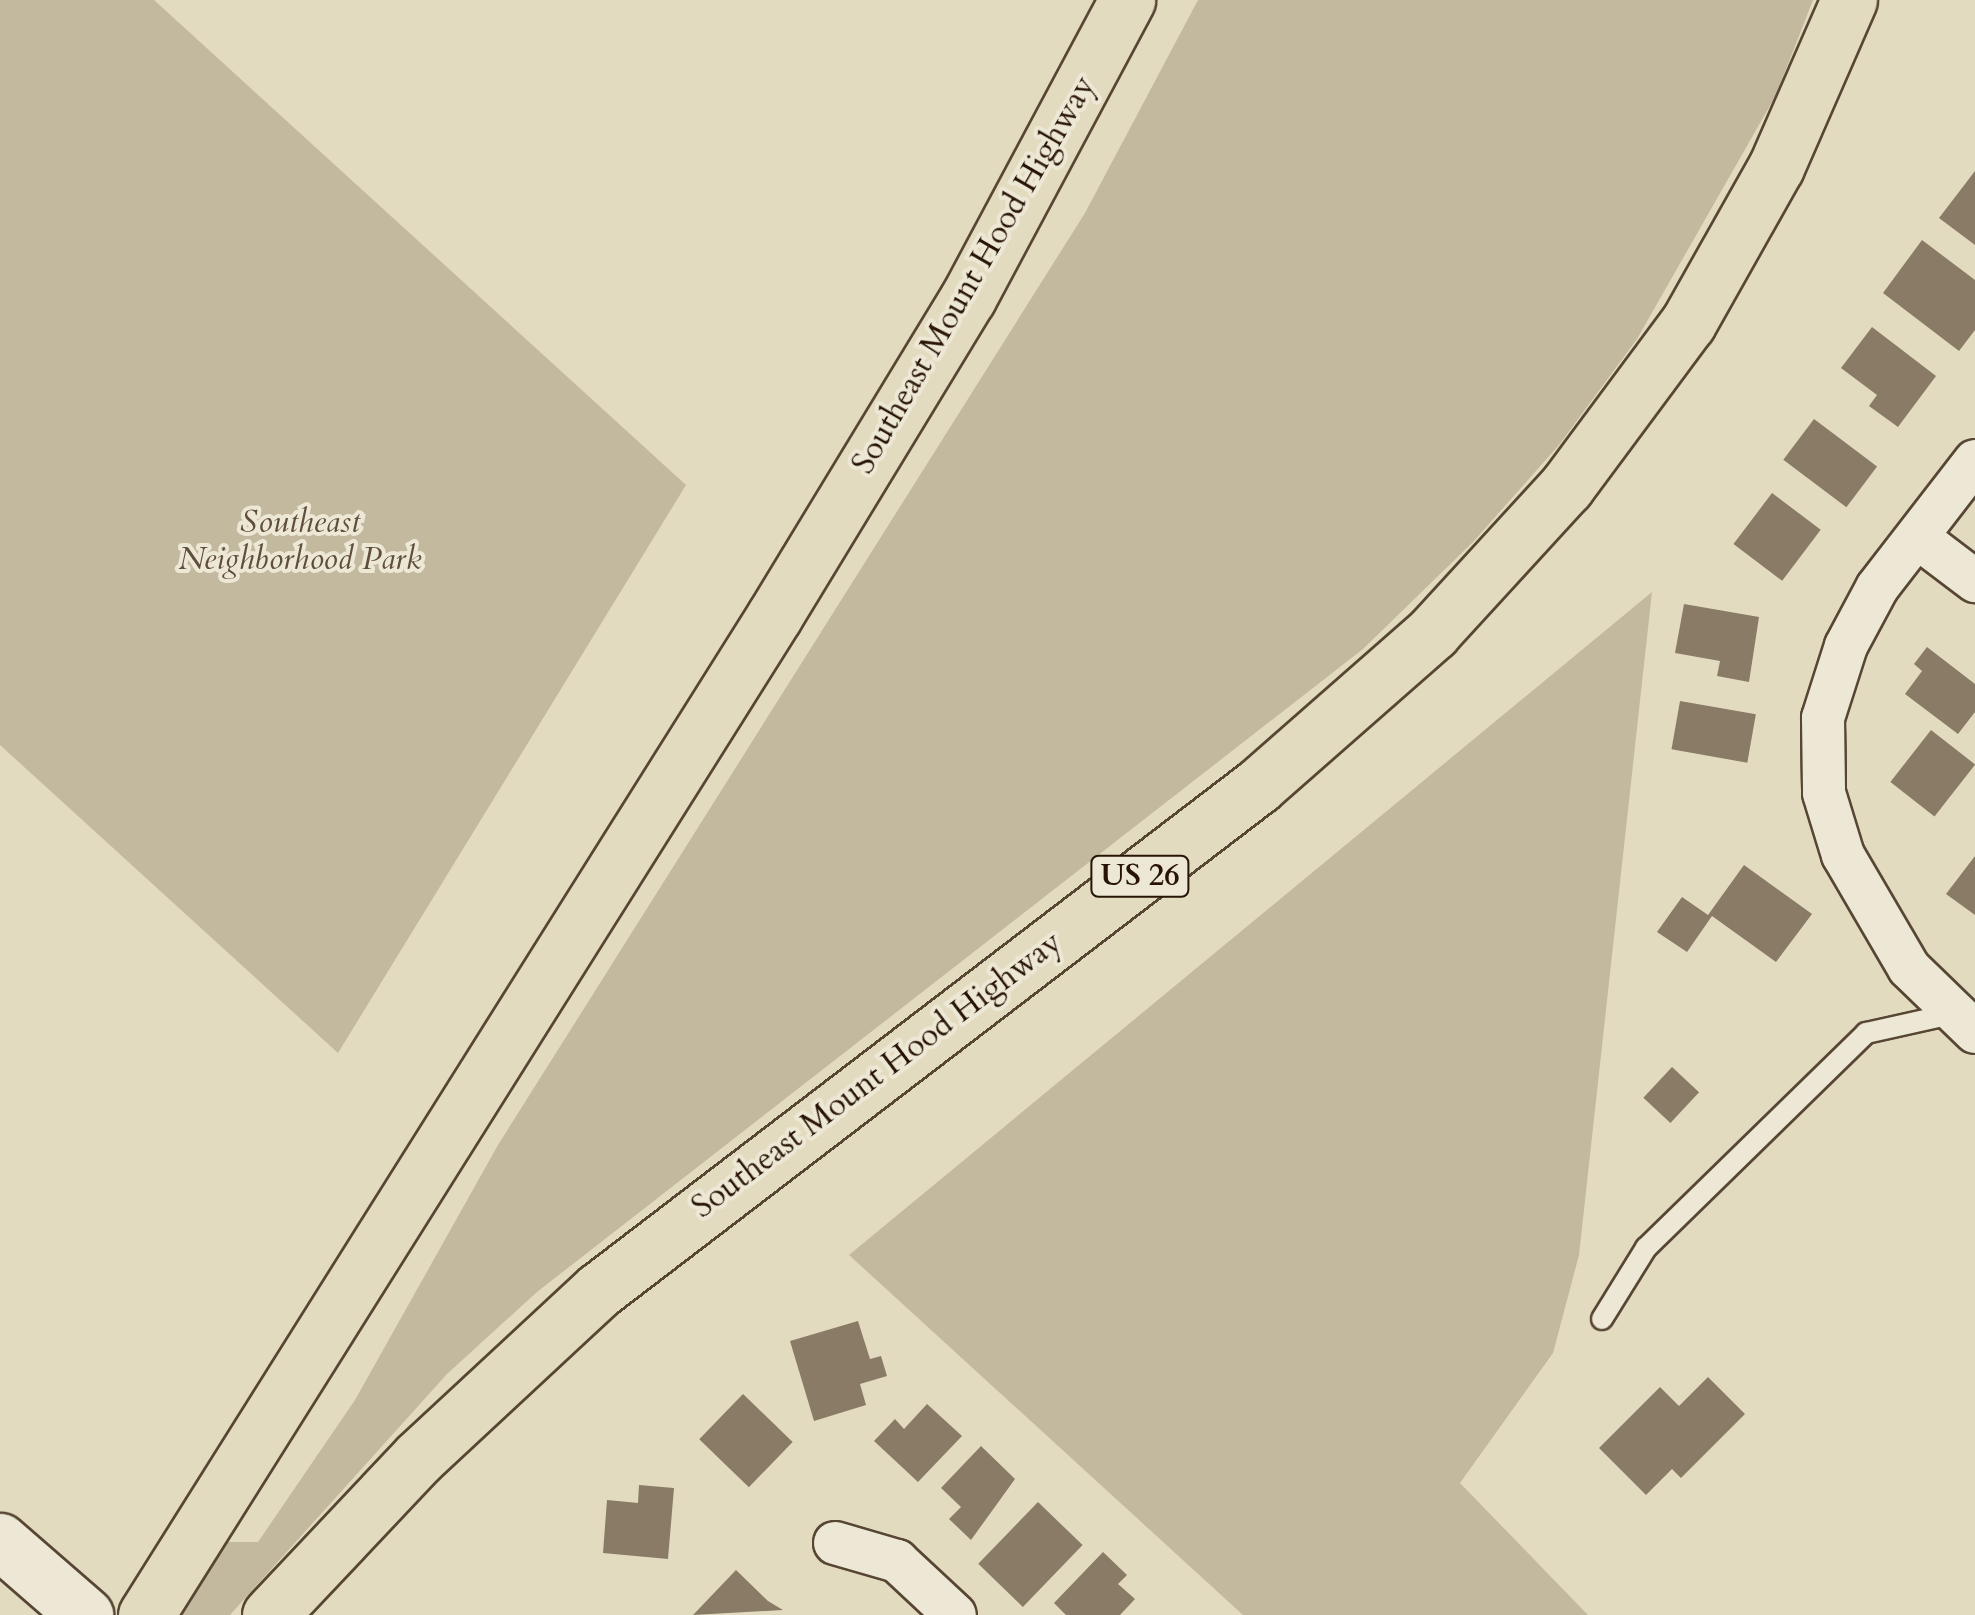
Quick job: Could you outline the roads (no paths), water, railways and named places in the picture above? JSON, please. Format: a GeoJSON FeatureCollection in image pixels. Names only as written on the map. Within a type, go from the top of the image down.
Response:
{"type":"FeatureCollection","features":[{"type":"Feature","properties":{"kind":"highway","name":"Southeast Mount Hood Highway"},"geometry":{"type":"LineString","coordinates":[[146,1615],[826,532],[968,298],[1127,0]]}},
{"type":"Feature","properties":{"kind":"highway","name":"Southeast Mount Hood Highway"},"geometry":{"type":"LineString","coordinates":[[270,1615],[418,1458],[598,1290],[1258,786],[1434,632],[1554,502],[1688,323],[1776,167],[1849,0]]}},
{"type":"Feature","properties":{"kind":"street"},"geometry":{"type":"LineString","coordinates":[[1964,1023],[1872,915],[1824,793],[1823,718],[1846,646],[1917,537],[1975,461]]}},
{"type":"Feature","properties":{"kind":"street"},"geometry":{"type":"LineString","coordinates":[[1917,537],[1975,581]]}},
{"type":"Feature","properties":{"kind":"street"},"geometry":{"type":"LineString","coordinates":[[2,1543],[86,1615]]}},
{"type":"Feature","properties":{"kind":"street"},"geometry":{"type":"LineString","coordinates":[[834,1543],[897,1561],[955,1615]]}},
{"type":"Feature","properties":{"kind":"lane"},"geometry":{"type":"LineString","coordinates":[[1602,1320],[1646,1248],[1866,1033],[1964,1023]]}},
{"type":"Feature","properties":{"kind":"park label","name":"Southeast Neighborhood Park"},"geometry":{"type":"Point","coordinates":[300,542]}}]}
